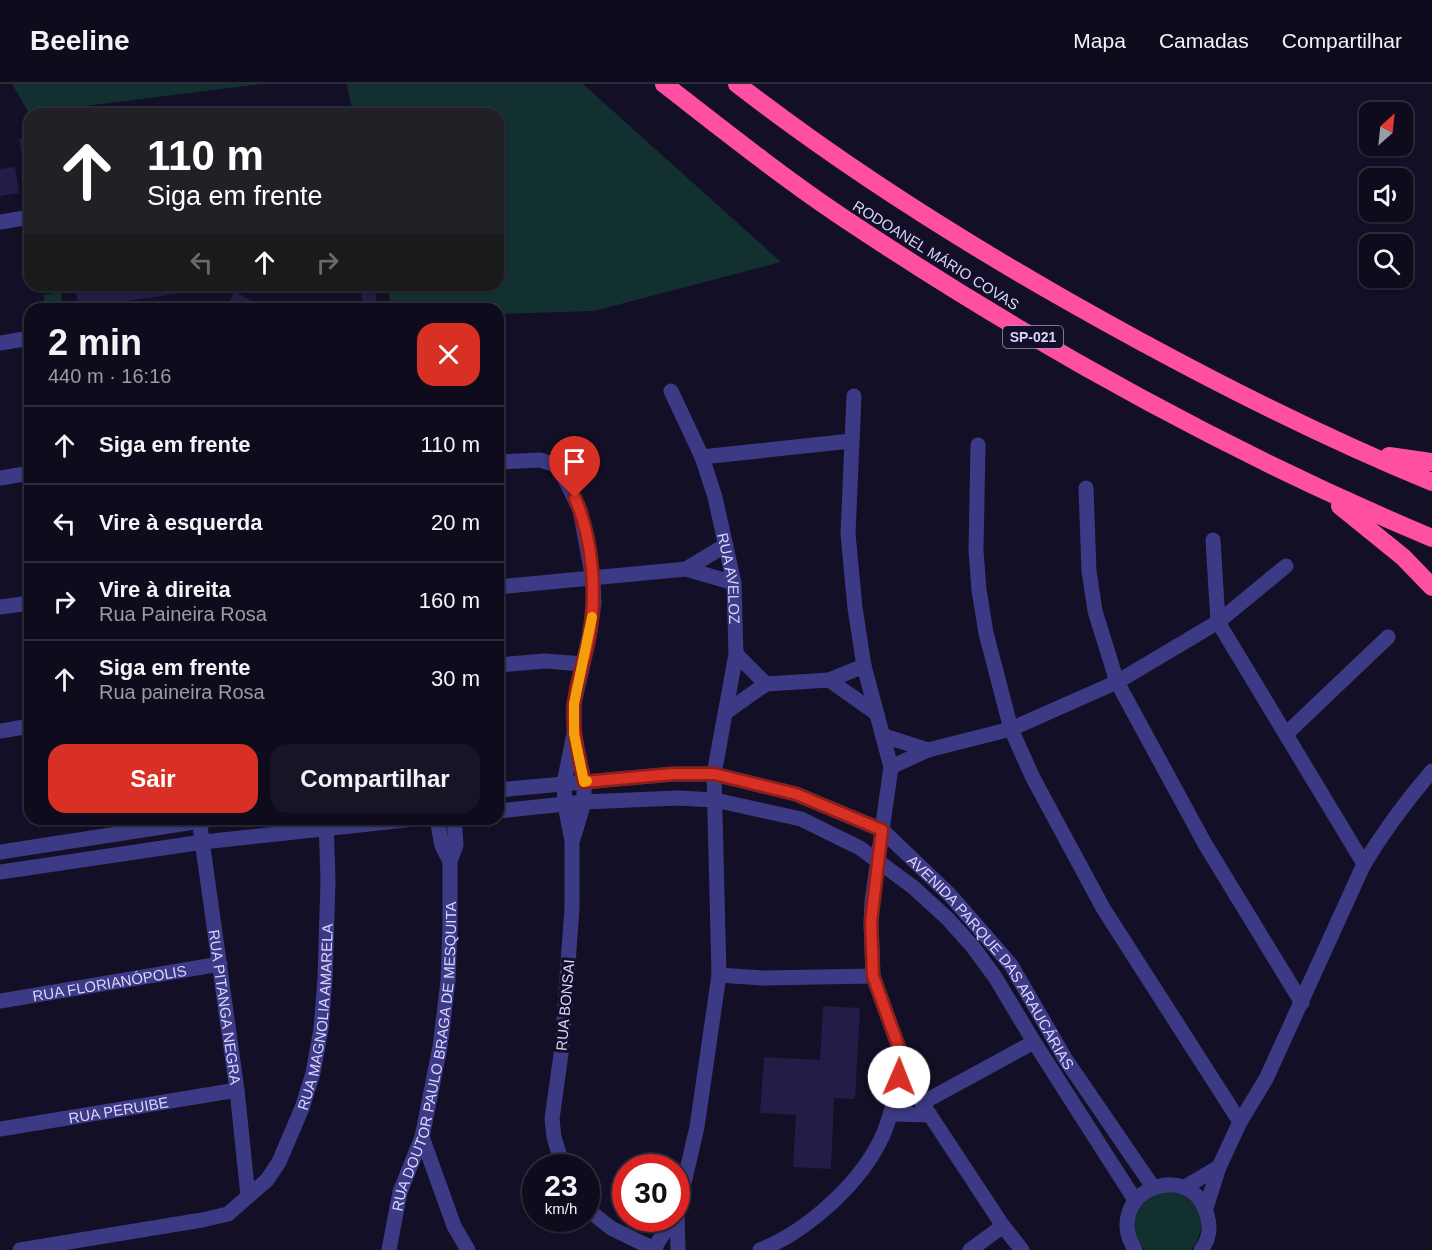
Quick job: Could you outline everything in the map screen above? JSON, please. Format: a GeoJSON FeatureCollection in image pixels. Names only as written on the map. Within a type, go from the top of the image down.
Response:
{"type":"FeatureCollection","features":[{"type":"Feature","properties":{"kind":"highway","name":"RODOANEL MÁRIO COVAS"},"geometry":{"type":"LineString","coordinates":[[664,84],[841,216],[962,294],[1113,384],[1180,421],[1317,488],[1432,538]]}},
{"type":"Feature","properties":{"kind":"highway","name":"RODOANEL MÁRIO COVAS"},"geometry":{"type":"LineString","coordinates":[[737,84],[789,124],[881,188],[982,251],[1107,324],[1331,439],[1432,482]]}},
{"type":"Feature","properties":{"kind":"highway"},"geometry":{"type":"LineString","coordinates":[[1331,439],[1393,457],[1432,462]]}},
{"type":"Feature","properties":{"kind":"highway"},"geometry":{"type":"LineString","coordinates":[[1317,488],[1390,545],[1421,573],[1432,587]]}},
{"type":"Feature","properties":{"kind":"street"},"geometry":{"type":"LineString","coordinates":[[0,222],[24,218]]}},
{"type":"Feature","properties":{"kind":"street"},"geometry":{"type":"LineString","coordinates":[[0,343],[24,339]]}},
{"type":"Feature","properties":{"kind":"street","name":"RUA AVELOZ"},"geometry":{"type":"LineString","coordinates":[[671,391],[702,457],[715,497],[734,583],[736,654],[714,774],[718,975],[690,1154]]}},
{"type":"Feature","properties":{"kind":"street"},"geometry":{"type":"LineString","coordinates":[[854,396],[848,534],[855,608],[864,666],[891,767],[871,922],[873,976],[903,1059],[926,1109],[1003,1226],[1022,1250]]}},
{"type":"Feature","properties":{"kind":"street"},"geometry":{"type":"LineString","coordinates":[[702,457],[851,441]]}},
{"type":"Feature","properties":{"kind":"street"},"geometry":{"type":"LineString","coordinates":[[978,446],[976,551],[979,590],[986,633],[1011,729],[1033,778],[1104,908],[1240,1122]]}},
{"type":"Feature","properties":{"kind":"street"},"geometry":{"type":"LineString","coordinates":[[504,462],[540,460],[553,464],[561,471],[580,510],[593,580],[594,603],[574,704],[574,734],[564,783],[565,805],[572,841]]}},
{"type":"Feature","properties":{"kind":"street"},"geometry":{"type":"LineString","coordinates":[[0,478],[24,474]]}},
{"type":"Feature","properties":{"kind":"street"},"geometry":{"type":"LineString","coordinates":[[1086,488],[1089,571],[1095,610],[1116,682],[1205,844],[1302,1003]]}},
{"type":"Feature","properties":{"kind":"street"},"geometry":{"type":"LineString","coordinates":[[1213,540],[1218,622],[1364,864]]}},
{"type":"Feature","properties":{"kind":"street"},"geometry":{"type":"LineString","coordinates":[[686,570],[726,545]]}},
{"type":"Feature","properties":{"kind":"street"},"geometry":{"type":"LineString","coordinates":[[891,767],[928,750],[1011,729],[1116,682],[1218,622],[1286,566]]}},
{"type":"Feature","properties":{"kind":"street"},"geometry":{"type":"LineString","coordinates":[[504,587],[686,570],[734,583]]}},
{"type":"Feature","properties":{"kind":"street"},"geometry":{"type":"LineString","coordinates":[[0,607],[24,604]]}},
{"type":"Feature","properties":{"kind":"street"},"geometry":{"type":"LineString","coordinates":[[1286,735],[1388,637]]}},
{"type":"Feature","properties":{"kind":"street"},"geometry":{"type":"LineString","coordinates":[[736,654],[766,684]]}},
{"type":"Feature","properties":{"kind":"street"},"geometry":{"type":"LineString","coordinates":[[504,665],[545,662],[583,664]]}},
{"type":"Feature","properties":{"kind":"street"},"geometry":{"type":"LineString","coordinates":[[726,712],[766,684],[829,680],[864,666]]}},
{"type":"Feature","properties":{"kind":"street"},"geometry":{"type":"LineString","coordinates":[[829,680],[877,714]]}},
{"type":"Feature","properties":{"kind":"street"},"geometry":{"type":"LineString","coordinates":[[0,731],[24,727]]}},
{"type":"Feature","properties":{"kind":"street"},"geometry":{"type":"LineString","coordinates":[[572,841],[584,802],[584,782],[574,734]]}},
{"type":"Feature","properties":{"kind":"street"},"geometry":{"type":"LineString","coordinates":[[884,736],[928,750]]}},
{"type":"Feature","properties":{"kind":"street"},"geometry":{"type":"LineString","coordinates":[[1206,1208],[1219,1167],[1240,1122],[1266,1079],[1364,864],[1379,838],[1432,771]]}},
{"type":"Feature","properties":{"kind":"street","name":"AVENIDA PARQUE DAS ARAUCÁRIAS"},"geometry":{"type":"LineString","coordinates":[[504,789],[673,774],[714,774],[796,794],[882,830],[950,895],[1011,966],[1066,1060],[1153,1187]]}},
{"type":"Feature","properties":{"kind":"street","name":"AVENIDA PARQUE DAS ARAUCÁRIAS"},"geometry":{"type":"LineString","coordinates":[[504,810],[584,802],[678,798],[715,800],[801,819],[827,830],[878,860],[913,887],[948,919],[973,947],[995,977],[1135,1200]]}},
{"type":"Feature","properties":{"kind":"street"},"geometry":{"type":"LineString","coordinates":[[0,852],[173,825]]}},
{"type":"Feature","properties":{"kind":"street","name":"RUA PITANGA NEGRA"},"geometry":{"type":"LineString","coordinates":[[204,825],[203,842],[237,1090],[248,1196]]}},
{"type":"Feature","properties":{"kind":"street"},"geometry":{"type":"LineString","coordinates":[[0,872],[319,825]]}},
{"type":"Feature","properties":{"kind":"street","name":"RUA MAGNOLIA AMARELA"},"geometry":{"type":"LineString","coordinates":[[20,1250],[93,1244],[228,1214],[267,1180],[279,1162],[302,1108],[313,1073],[321,1029],[328,881],[326,825]]}},
{"type":"Feature","properties":{"kind":"street","name":"RUA DOUTOR PAULO BRAGA DE MESQUITA"},"geometry":{"type":"LineString","coordinates":[[437,825],[442,846],[450,861]]}},
{"type":"Feature","properties":{"kind":"street","name":"RUA DOUTOR PAULO BRAGA DE MESQUITA"},"geometry":{"type":"LineString","coordinates":[[389,1250],[400,1192],[422,1137],[440,1047],[448,981],[450,861],[456,845],[454,825]]}},
{"type":"Feature","properties":{"kind":"street"},"geometry":{"type":"LineString","coordinates":[[129,832],[133,852]]}},
{"type":"Feature","properties":{"kind":"street","name":"RUA BONSAI"},"geometry":{"type":"LineString","coordinates":[[559,1154],[552,1119],[567,987],[572,908],[572,841]]}},
{"type":"Feature","properties":{"kind":"street","name":"RUA FLORIANÓPOLIS"},"geometry":{"type":"LineString","coordinates":[[0,1001],[220,964]]}},
{"type":"Feature","properties":{"kind":"street"},"geometry":{"type":"LineString","coordinates":[[718,975],[763,978],[873,976]]}},
{"type":"Feature","properties":{"kind":"street"},"geometry":{"type":"LineString","coordinates":[[891,1114],[926,1109],[1034,1042]]}},
{"type":"Feature","properties":{"kind":"street"},"geometry":{"type":"LineString","coordinates":[[760,1250],[786,1239],[836,1198],[873,1154],[891,1114],[903,1059]]}},
{"type":"Feature","properties":{"kind":"street","name":"RUA PERUIBE"},"geometry":{"type":"LineString","coordinates":[[0,1128],[237,1090]]}},
{"type":"Feature","properties":{"kind":"street"},"geometry":{"type":"LineString","coordinates":[[422,1137],[454,1226],[468,1250]]}},
{"type":"Feature","properties":{"kind":"street"},"geometry":{"type":"LineString","coordinates":[[1185,1187],[1219,1167]]}},
{"type":"Feature","properties":{"kind":"street"},"geometry":{"type":"LineString","coordinates":[[1130,1247],[1126,1227],[1135,1200],[1143,1192],[1153,1187],[1169,1184],[1185,1187],[1197,1196],[1206,1208],[1209,1221],[1208,1234],[1200,1250]]}},
{"type":"Feature","properties":{"kind":"street"},"geometry":{"type":"LineString","coordinates":[[600,1219],[611,1228],[654,1250],[665,1232]]}},
{"type":"Feature","properties":{"kind":"street"},"geometry":{"type":"LineString","coordinates":[[970,1250],[1003,1226]]}},
{"type":"Feature","properties":{"kind":"street","name":"RUA AVELOZ"},"geometry":{"type":"LineString","coordinates":[[678,1232],[678,1250]]}},
{"type":"Feature","properties":{"kind":"green space"},"geometry":{"type":"Polygon","coordinates":[[[12,84],[263,84],[69,108],[26,108],[12,84]]]}},
{"type":"Feature","properties":{"kind":"green space"},"geometry":{"type":"Polygon","coordinates":[[[347,84],[583,84],[781,262],[594,311],[504,314],[504,303],[391,303],[388,291],[504,291],[504,108],[352,108],[347,84]]]}},
{"type":"Feature","properties":{"kind":"green space"},"geometry":{"type":"Polygon","coordinates":[[[61,292],[62,303],[45,303],[43,295],[61,292]]]}},
{"type":"Feature","properties":{"kind":"green space"},"geometry":{"type":"Polygon","coordinates":[[[1167,1191],[1188,1199],[1199,1212],[1201,1230],[1191,1250],[1145,1250],[1138,1241],[1134,1223],[1136,1214],[1148,1200],[1167,1191]]]}},
{"type":"Feature","properties":{"kind":"building"},"geometry":{"type":"Polygon","coordinates":[[[24,138],[24,168],[19,139],[24,138]]]}},
{"type":"Feature","properties":{"kind":"building"},"geometry":{"type":"Polygon","coordinates":[[[15,167],[19,193],[0,196],[0,169],[15,167]]]}},
{"type":"Feature","properties":{"kind":"building"},"geometry":{"type":"Polygon","coordinates":[[[76,291],[192,291],[117,303],[78,303],[76,291]]]}},
{"type":"Feature","properties":{"kind":"building"},"geometry":{"type":"Polygon","coordinates":[[[235,291],[256,303],[228,303],[235,291]]]}},
{"type":"Feature","properties":{"kind":"building"},"geometry":{"type":"Polygon","coordinates":[[[361,291],[375,291],[377,303],[363,303],[361,291]]]}},
{"type":"Feature","properties":{"kind":"building"},"geometry":{"type":"Polygon","coordinates":[[[823,1006],[860,1008],[855,1099],[834,1098],[831,1169],[793,1167],[796,1115],[760,1113],[764,1057],[820,1060],[823,1006]]]}},
{"type":"Feature","properties":{"kind":"slow traffic"},"geometry":{"type":"LineString","coordinates":[[587,781],[584,782],[574,734],[574,704],[592,617]]}},
{"type":"Feature","properties":{"kind":"route"},"geometry":{"type":"LineString","coordinates":[[575,498],[586,538],[593,580],[594,603],[574,704],[574,734],[584,782],[673,774],[714,774],[796,794],[882,830],[872,901],[873,976],[903,1059],[899,1077]]}}]}
